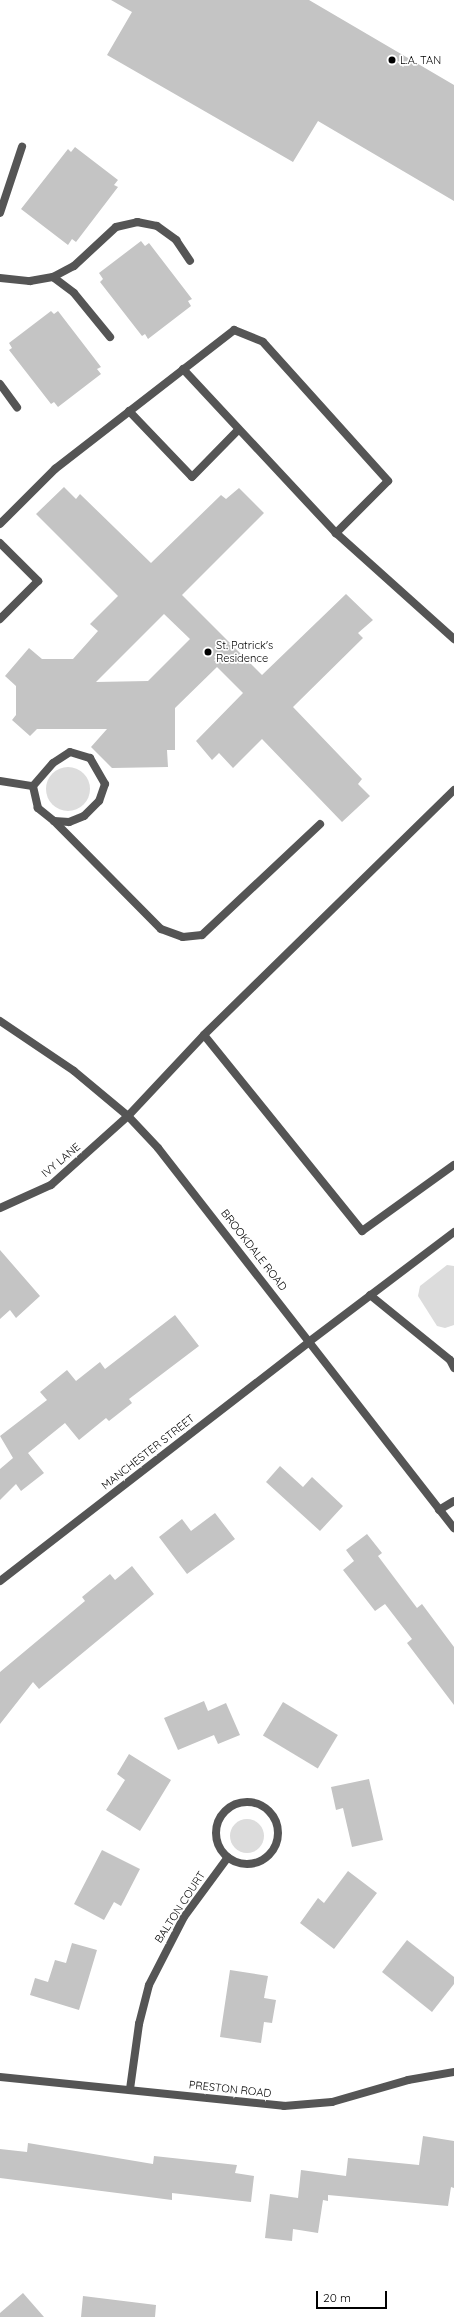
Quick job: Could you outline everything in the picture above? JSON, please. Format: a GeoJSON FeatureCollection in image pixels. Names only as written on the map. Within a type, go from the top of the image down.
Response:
{"type":"FeatureCollection","features":[{"type":"Feature","properties":{"kind":"street"},"geometry":{"type":"LineString","coordinates":[[0,214],[22,147]]}},
{"type":"Feature","properties":{"kind":"street"},"geometry":{"type":"LineString","coordinates":[[0,278],[30,281],[53,277],[74,266],[116,227],[137,222],[158,226],[176,240],[190,261]]}},
{"type":"Feature","properties":{"kind":"street"},"geometry":{"type":"LineString","coordinates":[[53,277],[74,293],[110,337]]}},
{"type":"Feature","properties":{"kind":"street"},"geometry":{"type":"LineString","coordinates":[[0,524],[54,469],[234,330],[263,342],[388,481],[336,533]]}},
{"type":"Feature","properties":{"kind":"street"},"geometry":{"type":"LineString","coordinates":[[183,369],[238,430],[336,533],[454,639]]}},
{"type":"Feature","properties":{"kind":"street"},"geometry":{"type":"LineString","coordinates":[[0,384],[18,407]]}},
{"type":"Feature","properties":{"kind":"street"},"geometry":{"type":"LineString","coordinates":[[129,411],[192,476],[238,430]]}},
{"type":"Feature","properties":{"kind":"street"},"geometry":{"type":"LineString","coordinates":[[0,543],[38,581],[0,619]]}},
{"type":"Feature","properties":{"kind":"street"},"geometry":{"type":"LineString","coordinates":[[33,786],[54,763],[70,752],[90,758],[100,769],[104,784],[99,801],[84,816],[69,822],[54,821]]}},
{"type":"Feature","properties":{"kind":"street"},"geometry":{"type":"LineString","coordinates":[[0,780],[33,786]]}},
{"type":"Feature","properties":{"kind":"street"},"geometry":{"type":"LineString","coordinates":[[33,786],[38,808],[54,821],[161,928],[183,937],[202,934],[320,824]]}},
{"type":"Feature","properties":{"kind":"street","name":"IVY LANE"},"geometry":{"type":"LineString","coordinates":[[0,1208],[51,1185],[128,1116],[204,1035],[454,790]]}},
{"type":"Feature","properties":{"kind":"street","name":"BROOKDALE ROAD"},"geometry":{"type":"LineString","coordinates":[[0,1021],[74,1071],[128,1116],[221,1225],[454,1528]]}},
{"type":"Feature","properties":{"kind":"street"},"geometry":{"type":"LineString","coordinates":[[204,1035],[362,1231],[454,1165]]}},
{"type":"Feature","properties":{"kind":"street","name":"MANCHESTER STREET"},"geometry":{"type":"LineString","coordinates":[[0,1581],[310,1341],[454,1232]]}},
{"type":"Feature","properties":{"kind":"street"},"geometry":{"type":"LineString","coordinates":[[370,1295],[452,1357],[454,1368]]}},
{"type":"Feature","properties":{"kind":"street"},"geometry":{"type":"LineString","coordinates":[[440,1510],[454,1501]]}},
{"type":"Feature","properties":{"kind":"street"},"geometry":{"type":"LineString","coordinates":[[245,1802],[267,1809],[278,1830],[270,1853],[255,1863],[236,1862],[228,1857],[216,1834],[221,1816],[228,1809],[245,1802]]}},
{"type":"Feature","properties":{"kind":"street","name":"BALTON COURT"},"geometry":{"type":"LineString","coordinates":[[130,2089],[139,2024],[149,1985],[184,1917],[228,1857]]}},
{"type":"Feature","properties":{"kind":"street","name":"PRESTON ROAD"},"geometry":{"type":"LineString","coordinates":[[0,2077],[130,2089],[284,2106],[312,2105],[454,2072]]}},
{"type":"Feature","properties":{"kind":"shaded area"},"geometry":{"type":"Polygon","coordinates":[[[68,767],[80,771],[86,777],[90,789],[86,801],[80,807],[68,811],[56,807],[50,801],[46,789],[50,777],[56,771],[68,767]]]}},
{"type":"Feature","properties":{"kind":"shaded area"},"geometry":{"type":"Polygon","coordinates":[[[447,1265],[454,1266],[454,1325],[445,1328],[437,1326],[418,1296],[420,1286],[447,1265]]]}},
{"type":"Feature","properties":{"kind":"shaded area"},"geometry":{"type":"Polygon","coordinates":[[[247,1819],[253,1820],[259,1824],[263,1830],[263,1842],[259,1848],[253,1852],[247,1853],[241,1852],[235,1848],[231,1842],[230,1836],[231,1830],[235,1824],[241,1820],[247,1819]]]}},
{"type":"Feature","properties":{"kind":"building"},"geometry":{"type":"Polygon","coordinates":[[[111,0],[309,0],[454,85],[454,201],[318,121],[293,162],[107,55],[132,12],[111,0]]]}},
{"type":"Feature","properties":{"kind":"building"},"geometry":{"type":"Polygon","coordinates":[[[75,147],[118,180],[114,185],[118,187],[76,242],[72,239],[68,245],[21,209],[68,149],[71,152],[75,147]]]}},
{"type":"Feature","properties":{"kind":"building"},"geometry":{"type":"Polygon","coordinates":[[[141,241],[145,246],[149,243],[192,299],[188,301],[191,306],[148,339],[145,334],[142,336],[100,282],[103,279],[99,273],[141,241]]]}},
{"type":"Feature","properties":{"kind":"building"},"geometry":{"type":"Polygon","coordinates":[[[51,311],[54,314],[58,311],[101,367],[97,369],[101,374],[58,407],[54,402],[51,404],[9,350],[12,348],[9,343],[51,311]]]}},
{"type":"Feature","properties":{"kind":"building","name":"St. Patrick's Residence"},"geometry":{"type":"Polygon","coordinates":[[[64,487],[76,499],[80,494],[151,563],[221,495],[226,499],[239,488],[264,513],[182,595],[262,675],[346,594],[373,620],[358,633],[363,638],[293,707],[362,779],[358,784],[370,796],[342,822],[262,739],[233,768],[219,753],[212,760],[196,741],[243,693],[217,667],[175,708],[175,750],[167,750],[168,767],[112,768],[91,747],[107,729],[37,729],[30,736],[12,720],[16,715],[16,686],[5,676],[29,648],[42,659],[73,659],[98,631],[90,624],[118,596],[36,514],[64,487]],[[164,614],[96,682],[148,681],[190,639],[164,614]]]}},
{"type":"Feature","properties":{"kind":"building"},"geometry":{"type":"Polygon","coordinates":[[[0,1250],[40,1296],[16,1318],[10,1310],[0,1319],[0,1250]]]}},
{"type":"Feature","properties":{"kind":"building"},"geometry":{"type":"Polygon","coordinates":[[[175,1315],[199,1346],[129,1399],[132,1403],[109,1421],[106,1418],[79,1440],[65,1423],[28,1453],[44,1473],[21,1491],[16,1484],[0,1500],[0,1469],[13,1458],[0,1436],[47,1400],[40,1392],[67,1370],[76,1381],[100,1362],[105,1369],[175,1315]]]}},
{"type":"Feature","properties":{"kind":"building"},"geometry":{"type":"Polygon","coordinates":[[[280,1466],[303,1487],[312,1477],[343,1506],[320,1531],[266,1482],[280,1466]]]}},
{"type":"Feature","properties":{"kind":"building"},"geometry":{"type":"Polygon","coordinates":[[[215,1513],[235,1539],[187,1574],[159,1537],[182,1519],[191,1531],[215,1513]]]}},
{"type":"Feature","properties":{"kind":"building"},"geometry":{"type":"Polygon","coordinates":[[[367,1534],[382,1553],[378,1556],[417,1608],[422,1604],[454,1647],[454,1705],[407,1643],[412,1639],[385,1604],[375,1611],[343,1570],[354,1561],[346,1550],[367,1534]]]}},
{"type":"Feature","properties":{"kind":"building"},"geometry":{"type":"Polygon","coordinates":[[[132,1566],[154,1594],[39,1689],[33,1682],[0,1724],[0,1672],[85,1601],[82,1597],[110,1574],[115,1580],[132,1566]]]}},
{"type":"Feature","properties":{"kind":"building"},"geometry":{"type":"Polygon","coordinates":[[[204,1701],[208,1711],[226,1703],[240,1735],[218,1744],[214,1735],[178,1750],[164,1718],[204,1701]]]}},
{"type":"Feature","properties":{"kind":"building"},"geometry":{"type":"Polygon","coordinates":[[[283,1702],[338,1735],[318,1768],[263,1735],[283,1702]]]}},
{"type":"Feature","properties":{"kind":"building"},"geometry":{"type":"Polygon","coordinates":[[[129,1754],[171,1780],[140,1831],[106,1810],[125,1780],[117,1774],[129,1754]]]}},
{"type":"Feature","properties":{"kind":"building"},"geometry":{"type":"Polygon","coordinates":[[[369,1779],[383,1840],[352,1847],[343,1808],[336,1810],[331,1787],[369,1779]]]}},
{"type":"Feature","properties":{"kind":"building"},"geometry":{"type":"Polygon","coordinates":[[[102,1850],[140,1869],[121,1906],[114,1902],[104,1920],[74,1904],[102,1850]]]}},
{"type":"Feature","properties":{"kind":"building"},"geometry":{"type":"Polygon","coordinates":[[[348,1871],[377,1893],[334,1949],[300,1923],[318,1898],[324,1903],[348,1871]]]}},
{"type":"Feature","properties":{"kind":"building"},"geometry":{"type":"Polygon","coordinates":[[[407,1940],[454,1977],[454,1984],[432,2012],[382,1972],[407,1940]]]}},
{"type":"Feature","properties":{"kind":"building"},"geometry":{"type":"Polygon","coordinates":[[[72,1943],[97,1950],[79,2010],[30,1995],[35,1978],[48,1982],[55,1960],[66,1963],[72,1943]]]}},
{"type":"Feature","properties":{"kind":"building"},"geometry":{"type":"Polygon","coordinates":[[[230,1970],[268,1976],[264,1998],[276,2000],[272,2023],[264,2022],[261,2043],[220,2037],[230,1970]]]}},
{"type":"Feature","properties":{"kind":"building"},"geometry":{"type":"Polygon","coordinates":[[[423,2136],[454,2141],[454,2188],[451,2187],[448,2206],[328,2195],[328,2201],[323,2200],[318,2233],[293,2229],[292,2241],[265,2238],[270,2194],[298,2198],[301,2170],[346,2176],[348,2158],[419,2165],[423,2136]]]}},
{"type":"Feature","properties":{"kind":"building"},"geometry":{"type":"Polygon","coordinates":[[[28,2143],[153,2164],[154,2156],[237,2165],[235,2173],[254,2176],[251,2202],[172,2193],[172,2200],[0,2178],[0,2149],[27,2152],[28,2143]]]}},
{"type":"Feature","properties":{"kind":"building"},"geometry":{"type":"Polygon","coordinates":[[[23,2293],[44,2317],[0,2317],[0,2313],[23,2293]]]}},
{"type":"Feature","properties":{"kind":"building"},"geometry":{"type":"Polygon","coordinates":[[[83,2296],[156,2305],[155,2317],[81,2317],[83,2296]]]}},
{"type":"Feature","properties":{"kind":"place","name":"L.A. TAN"},"geometry":{"type":"Point","coordinates":[392,60]}},
{"type":"Feature","properties":{"kind":"place","name":"St. Patrick's Residence"},"geometry":{"type":"Point","coordinates":[208,652]}}]}
